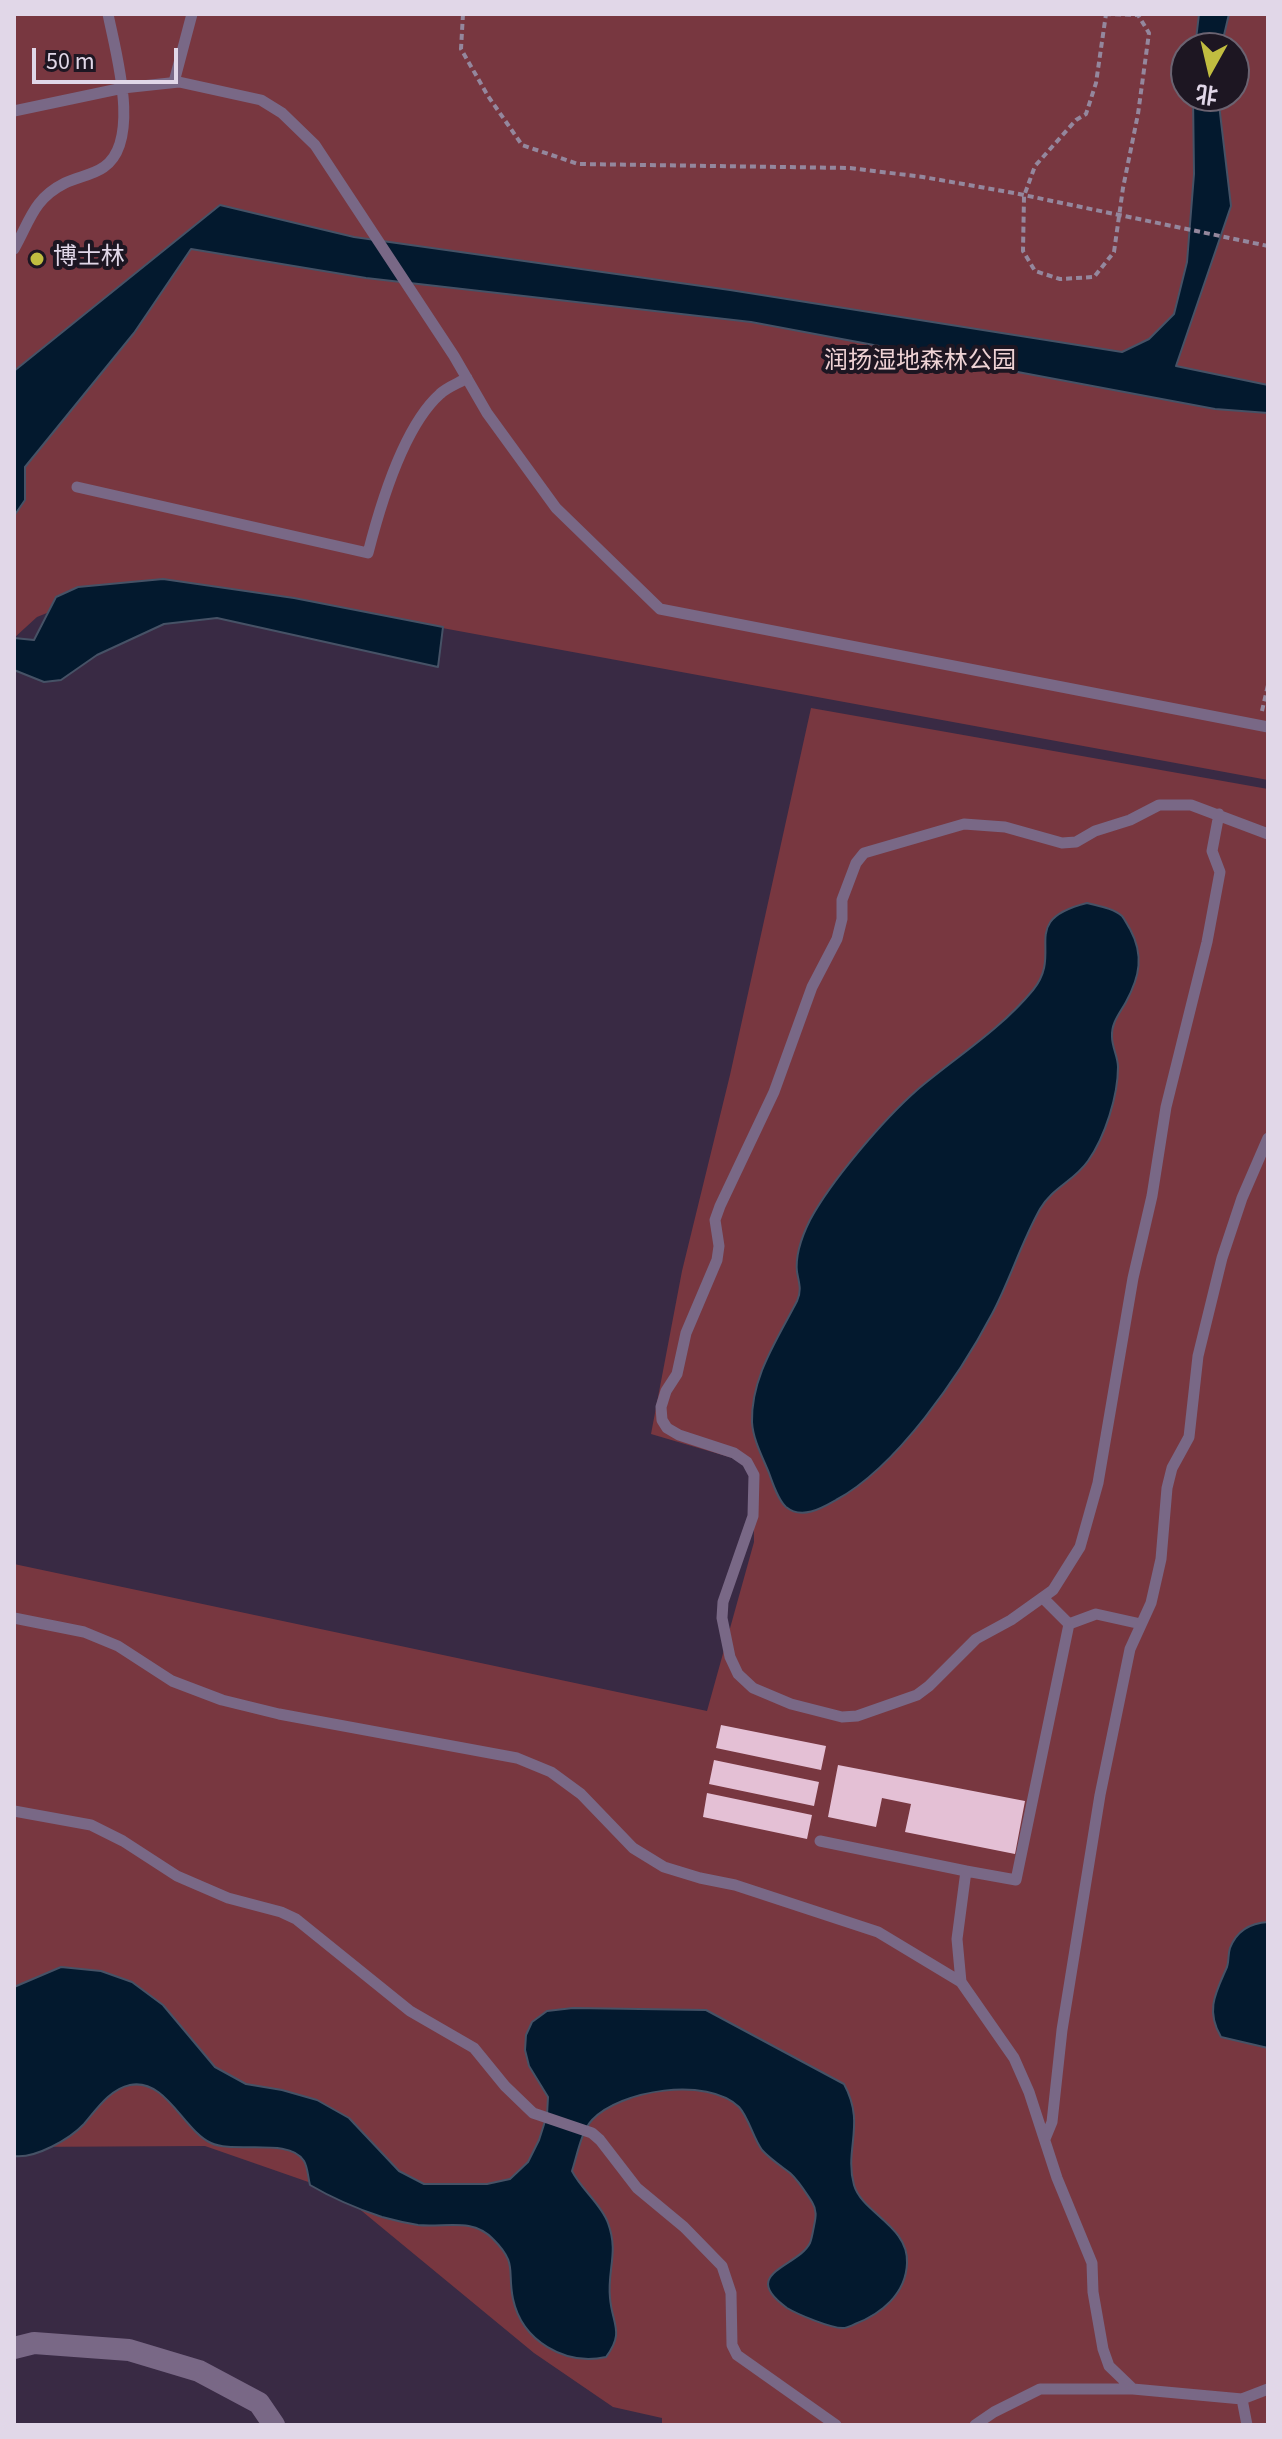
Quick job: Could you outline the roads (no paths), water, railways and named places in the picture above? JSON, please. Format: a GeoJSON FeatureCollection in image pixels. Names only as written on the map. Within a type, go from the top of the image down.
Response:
{"type":"FeatureCollection","features":[{"type":"Feature","properties":{"kind":"street"},"geometry":{"type":"LineString","coordinates":[[14,2348],[34,2343],[129,2350],[199,2371],[259,2403],[274,2425]]}},
{"type":"Feature","properties":{"kind":"lane"},"geometry":{"type":"LineString","coordinates":[[14,249],[31,211],[47,194],[105,166],[116,154],[124,123],[123,88],[108,14]]}},
{"type":"Feature","properties":{"kind":"lane"},"geometry":{"type":"LineString","coordinates":[[174,82],[192,14]]}},
{"type":"Feature","properties":{"kind":"lane"},"geometry":{"type":"LineString","coordinates":[[14,111],[123,88],[174,82],[261,100],[282,113],[315,145],[487,413],[556,508],[660,609],[1263,726]]}},
{"type":"Feature","properties":{"kind":"lane"},"geometry":{"type":"LineString","coordinates":[[77,487],[368,553],[378,514],[406,441],[440,393],[467,378]]}},
{"type":"Feature","properties":{"kind":"lane"},"geometry":{"type":"LineString","coordinates":[[1219,814],[1212,851],[1220,872],[1207,942],[1166,1107],[1098,1483],[1080,1547],[1068,1571],[1043,1598],[976,1639],[917,1695],[857,1716],[842,1717],[819,1713],[753,1688],[738,1674],[730,1657],[722,1618],[727,1587],[753,1516],[754,1475],[747,1462],[734,1453],[667,1428],[662,1420],[661,1407],[677,1374],[686,1333],[717,1260],[719,1246],[715,1220],[720,1206],[774,1092],[812,987],[837,939],[842,919],[842,900],[856,863],[864,853],[887,844],[964,824],[1005,827],[1062,843],[1076,842],[1159,805],[1191,805],[1219,814],[1268,834]]}},
{"type":"Feature","properties":{"kind":"lane"},"geometry":{"type":"LineString","coordinates":[[1045,2139],[1052,2122],[1062,2030],[1100,1795],[1130,1649],[1151,1603],[1161,1559],[1167,1488],[1172,1468],[1189,1437],[1198,1356],[1222,1258],[1242,1198],[1268,1138]]}},
{"type":"Feature","properties":{"kind":"lane"},"geometry":{"type":"LineString","coordinates":[[1043,1598],[1069,1624]]}},
{"type":"Feature","properties":{"kind":"lane"},"geometry":{"type":"LineString","coordinates":[[1069,1624],[1096,1614],[1141,1624]]}},
{"type":"Feature","properties":{"kind":"lane"},"geometry":{"type":"LineString","coordinates":[[14,1618],[84,1632],[118,1646],[172,1681],[222,1700],[279,1714],[517,1758],[551,1772],[581,1794],[633,1848],[664,1867],[762,1894],[878,1932],[961,1982],[1014,2058],[1057,2178],[1092,2263],[1097,2316],[1109,2366],[1133,2389]]}},
{"type":"Feature","properties":{"kind":"lane"},"geometry":{"type":"LineString","coordinates":[[820,1841],[1016,1880],[1069,1624]]}},
{"type":"Feature","properties":{"kind":"lane"},"geometry":{"type":"LineString","coordinates":[[14,1811],[91,1825],[123,1841],[177,1876],[228,1898],[296,1919],[410,2011],[474,2048],[505,2086],[541,2118],[592,2133],[613,2154],[637,2188],[702,2244],[722,2266],[731,2293],[732,2345],[737,2355],[836,2425]]}},
{"type":"Feature","properties":{"kind":"lane"},"geometry":{"type":"LineString","coordinates":[[961,1982],[957,1939],[966,1871]]}},
{"type":"Feature","properties":{"kind":"lane"},"geometry":{"type":"LineString","coordinates":[[975,2425],[1040,2389],[1133,2389],[1242,2399],[1268,2389]]}},
{"type":"Feature","properties":{"kind":"lane"},"geometry":{"type":"LineString","coordinates":[[1242,2399],[1247,2425]]}},
{"type":"Feature","properties":{"kind":"water"},"geometry":{"type":"Polygon","coordinates":[[[1199,14],[1229,14],[1225,32],[1197,32],[1199,14]]]}},
{"type":"Feature","properties":{"kind":"water"},"geometry":{"type":"Polygon","coordinates":[[[1193,112],[1220,112],[1231,206],[1176,366],[1268,385],[1268,413],[1215,409],[751,322],[366,278],[191,249],[134,333],[25,467],[25,500],[14,516],[14,371],[220,205],[354,237],[730,290],[1122,352],[1149,339],[1174,314],[1187,262],[1194,174],[1193,112]]]}},
{"type":"Feature","properties":{"kind":"water"},"geometry":{"type":"Polygon","coordinates":[[[163,579],[294,598],[443,627],[438,667],[217,618],[164,624],[97,655],[61,680],[44,682],[14,670],[14,638],[34,640],[56,597],[78,587],[163,579]]]}},
{"type":"Feature","properties":{"kind":"water"},"geometry":{"type":"Polygon","coordinates":[[[1087,903],[1122,916],[1130,929],[1139,957],[1134,983],[1113,1027],[1117,1078],[1113,1103],[1100,1140],[1082,1168],[1040,1209],[979,1338],[925,1418],[882,1466],[859,1485],[818,1509],[805,1513],[792,1511],[778,1496],[759,1449],[752,1422],[753,1405],[767,1359],[799,1297],[797,1259],[810,1220],[844,1170],[889,1117],[917,1090],[1006,1018],[1033,990],[1042,976],[1047,928],[1053,919],[1066,910],[1087,903]]]}},
{"type":"Feature","properties":{"kind":"water"},"geometry":{"type":"Polygon","coordinates":[[[1268,1922],[1268,2048],[1221,2037],[1213,2010],[1216,1993],[1227,1967],[1229,1950],[1236,1936],[1255,1924],[1268,1922]]]}},
{"type":"Feature","properties":{"kind":"water"},"geometry":{"type":"Polygon","coordinates":[[[61,1967],[101,1971],[132,1982],[163,2005],[215,2067],[246,2084],[317,2100],[349,2118],[399,2171],[424,2184],[487,2184],[510,2179],[528,2162],[547,2115],[548,2097],[529,2066],[525,2050],[526,2035],[532,2022],[547,2011],[573,2008],[706,2010],[844,2084],[853,2112],[851,2160],[854,2185],[866,2204],[901,2239],[906,2250],[906,2274],[897,2293],[883,2308],[865,2320],[844,2328],[798,2314],[773,2296],[768,2286],[770,2278],[810,2243],[815,2208],[793,2176],[762,2150],[739,2107],[725,2097],[706,2092],[664,2091],[622,2101],[592,2120],[585,2131],[572,2171],[608,2223],[613,2243],[610,2298],[616,2328],[615,2341],[606,2357],[591,2359],[561,2354],[536,2338],[526,2327],[513,2299],[509,2261],[485,2232],[467,2226],[418,2225],[382,2217],[345,2203],[310,2185],[304,2161],[297,2154],[274,2148],[211,2143],[164,2097],[143,2085],[130,2085],[116,2091],[78,2130],[61,2142],[32,2154],[14,2156],[14,1987],[61,1967]]]}},
{"type":"Feature","properties":{"kind":"place","name":"博士林"},"geometry":{"type":"Point","coordinates":[37,259]}},
{"type":"Feature","properties":{"kind":"park label","name":"润扬湿地森林公园"},"geometry":{"type":"Point","coordinates":[920,363]}}]}
